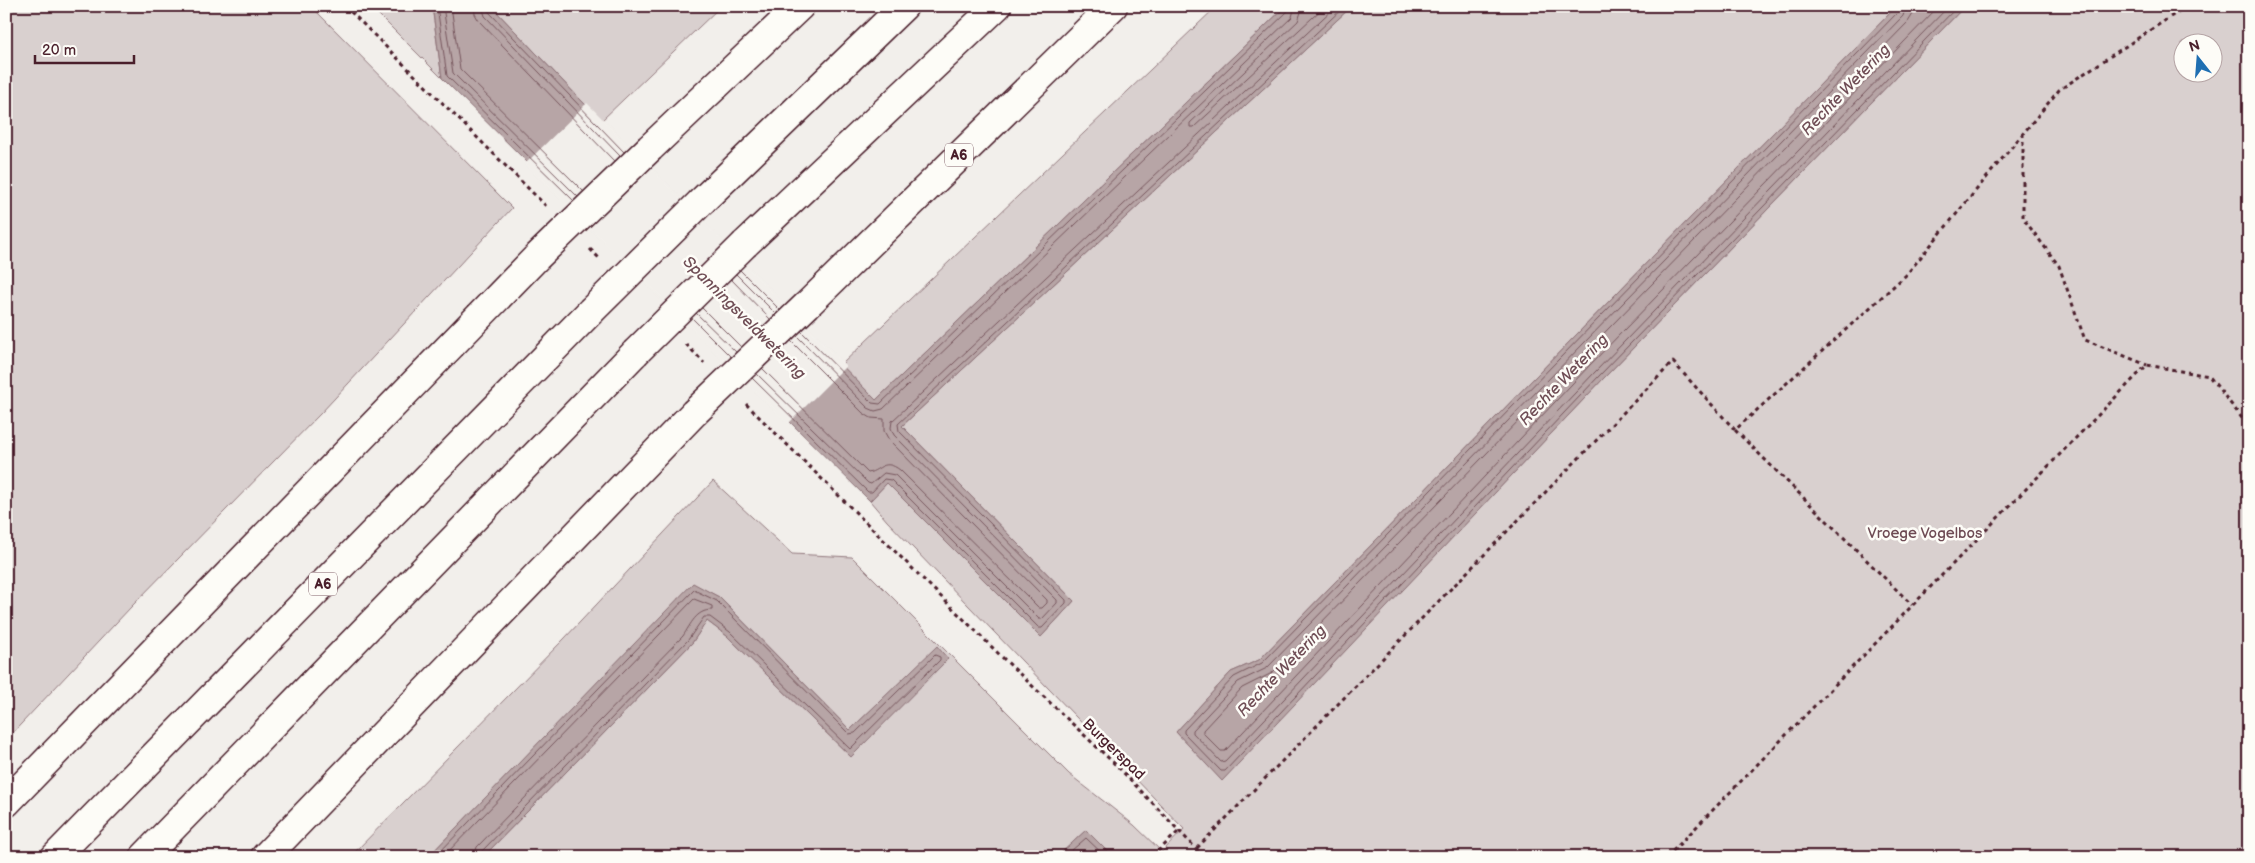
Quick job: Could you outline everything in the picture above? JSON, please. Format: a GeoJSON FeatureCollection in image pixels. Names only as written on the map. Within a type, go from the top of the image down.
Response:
{"type":"FeatureCollection","features":[{"type":"Feature","properties":{"kind":"highway"},"geometry":{"type":"LineString","coordinates":[[6,803],[537,257],[800,6]]}},
{"type":"Feature","properties":{"kind":"highway","name":"A6"},"geometry":{"type":"LineString","coordinates":[[55,857],[591,311],[904,6]]}},
{"type":"Feature","properties":{"kind":"highway"},"geometry":{"type":"LineString","coordinates":[[144,857],[635,354],[745,244],[997,6]]}},
{"type":"Feature","properties":{"kind":"highway","name":"A6"},"geometry":{"type":"LineString","coordinates":[[265,857],[694,414],[1113,6]]}},
{"type":"Feature","properties":{"kind":"path"},"geometry":{"type":"LineString","coordinates":[[1735,430],[1906,275],[2059,90],[2188,6]]}},
{"type":"Feature","properties":{"kind":"path"},"geometry":{"type":"LineString","coordinates":[[2023,133],[2022,218],[2059,266],[2085,340],[2146,365],[2209,376],[2249,427]]}},
{"type":"Feature","properties":{"kind":"path"},"geometry":{"type":"LineString","coordinates":[[1197,848],[1673,362],[1735,430],[1912,605]]}},
{"type":"Feature","properties":{"kind":"path"},"geometry":{"type":"LineString","coordinates":[[1667,857],[2146,365]]}},
{"type":"Feature","properties":{"kind":"path","name":"Burgerspad"},"geometry":{"type":"LineString","coordinates":[[1005,660],[1120,769],[1204,857]]}},
{"type":"Feature","properties":{"kind":"path"},"geometry":{"type":"LineString","coordinates":[[1152,857],[1179,831]]}},
{"type":"Feature","properties":{"kind":"green space"},"geometry":{"type":"Polygon","coordinates":[[[6,6],[311,6],[512,208],[321,413],[131,607],[6,740],[6,6]]]}},
{"type":"Feature","properties":{"kind":"green space"},"geometry":{"type":"Polygon","coordinates":[[[370,6],[432,6],[442,78],[370,6]]]}},
{"type":"Feature","properties":{"kind":"green space"},"geometry":{"type":"Polygon","coordinates":[[[491,6],[721,6],[601,121],[491,6]]]}},
{"type":"Feature","properties":{"kind":"green space"},"geometry":{"type":"Polygon","coordinates":[[[1217,6],[1286,6],[876,400],[841,365],[1217,6]]]}},
{"type":"Feature","properties":{"kind":"green space","name":"Vroege Vogelbos"},"geometry":{"type":"Polygon","coordinates":[[[1352,6],[1897,6],[1259,660],[1231,672],[1176,732],[1222,780],[1603,379],[1965,6],[2249,6],[2249,857],[1113,857],[1086,830],[1057,857],[483,857],[692,643],[707,621],[727,636],[851,757],[937,647],[850,730],[719,597],[693,584],[428,857],[350,857],[564,639],[713,481],[792,554],[852,557],[1069,774],[1134,825],[1162,852],[1184,829],[887,521],[870,501],[887,483],[1041,637],[1074,601],[902,426],[1352,6]]]}},
{"type":"Feature","properties":{"kind":"water","name":"Spanningsveldwetering"},"geometry":{"type":"Polygon","coordinates":[[[432,6],[491,6],[601,121],[876,400],[1286,6],[1352,6],[902,426],[1074,601],[1041,637],[887,483],[870,501],[442,78],[432,6]]]}},
{"type":"Feature","properties":{"kind":"water","name":"Rechte Wetering"},"geometry":{"type":"Polygon","coordinates":[[[1897,6],[1965,6],[1603,379],[1222,781],[1176,732],[1231,672],[1259,660],[1897,6]]]}},
{"type":"Feature","properties":{"kind":"water"},"geometry":{"type":"Polygon","coordinates":[[[693,583],[719,597],[850,730],[937,646],[948,659],[851,757],[727,636],[707,621],[692,643],[483,857],[428,857],[693,583]]]}},
{"type":"Feature","properties":{"kind":"water"},"geometry":{"type":"Polygon","coordinates":[[[1086,830],[1113,857],[1057,857],[1086,830]]]}},
{"type":"Feature","properties":{"kind":"pier"},"geometry":{"type":"Polygon","coordinates":[[[587,103],[846,366],[788,424],[525,164],[587,103]]]}}]}
